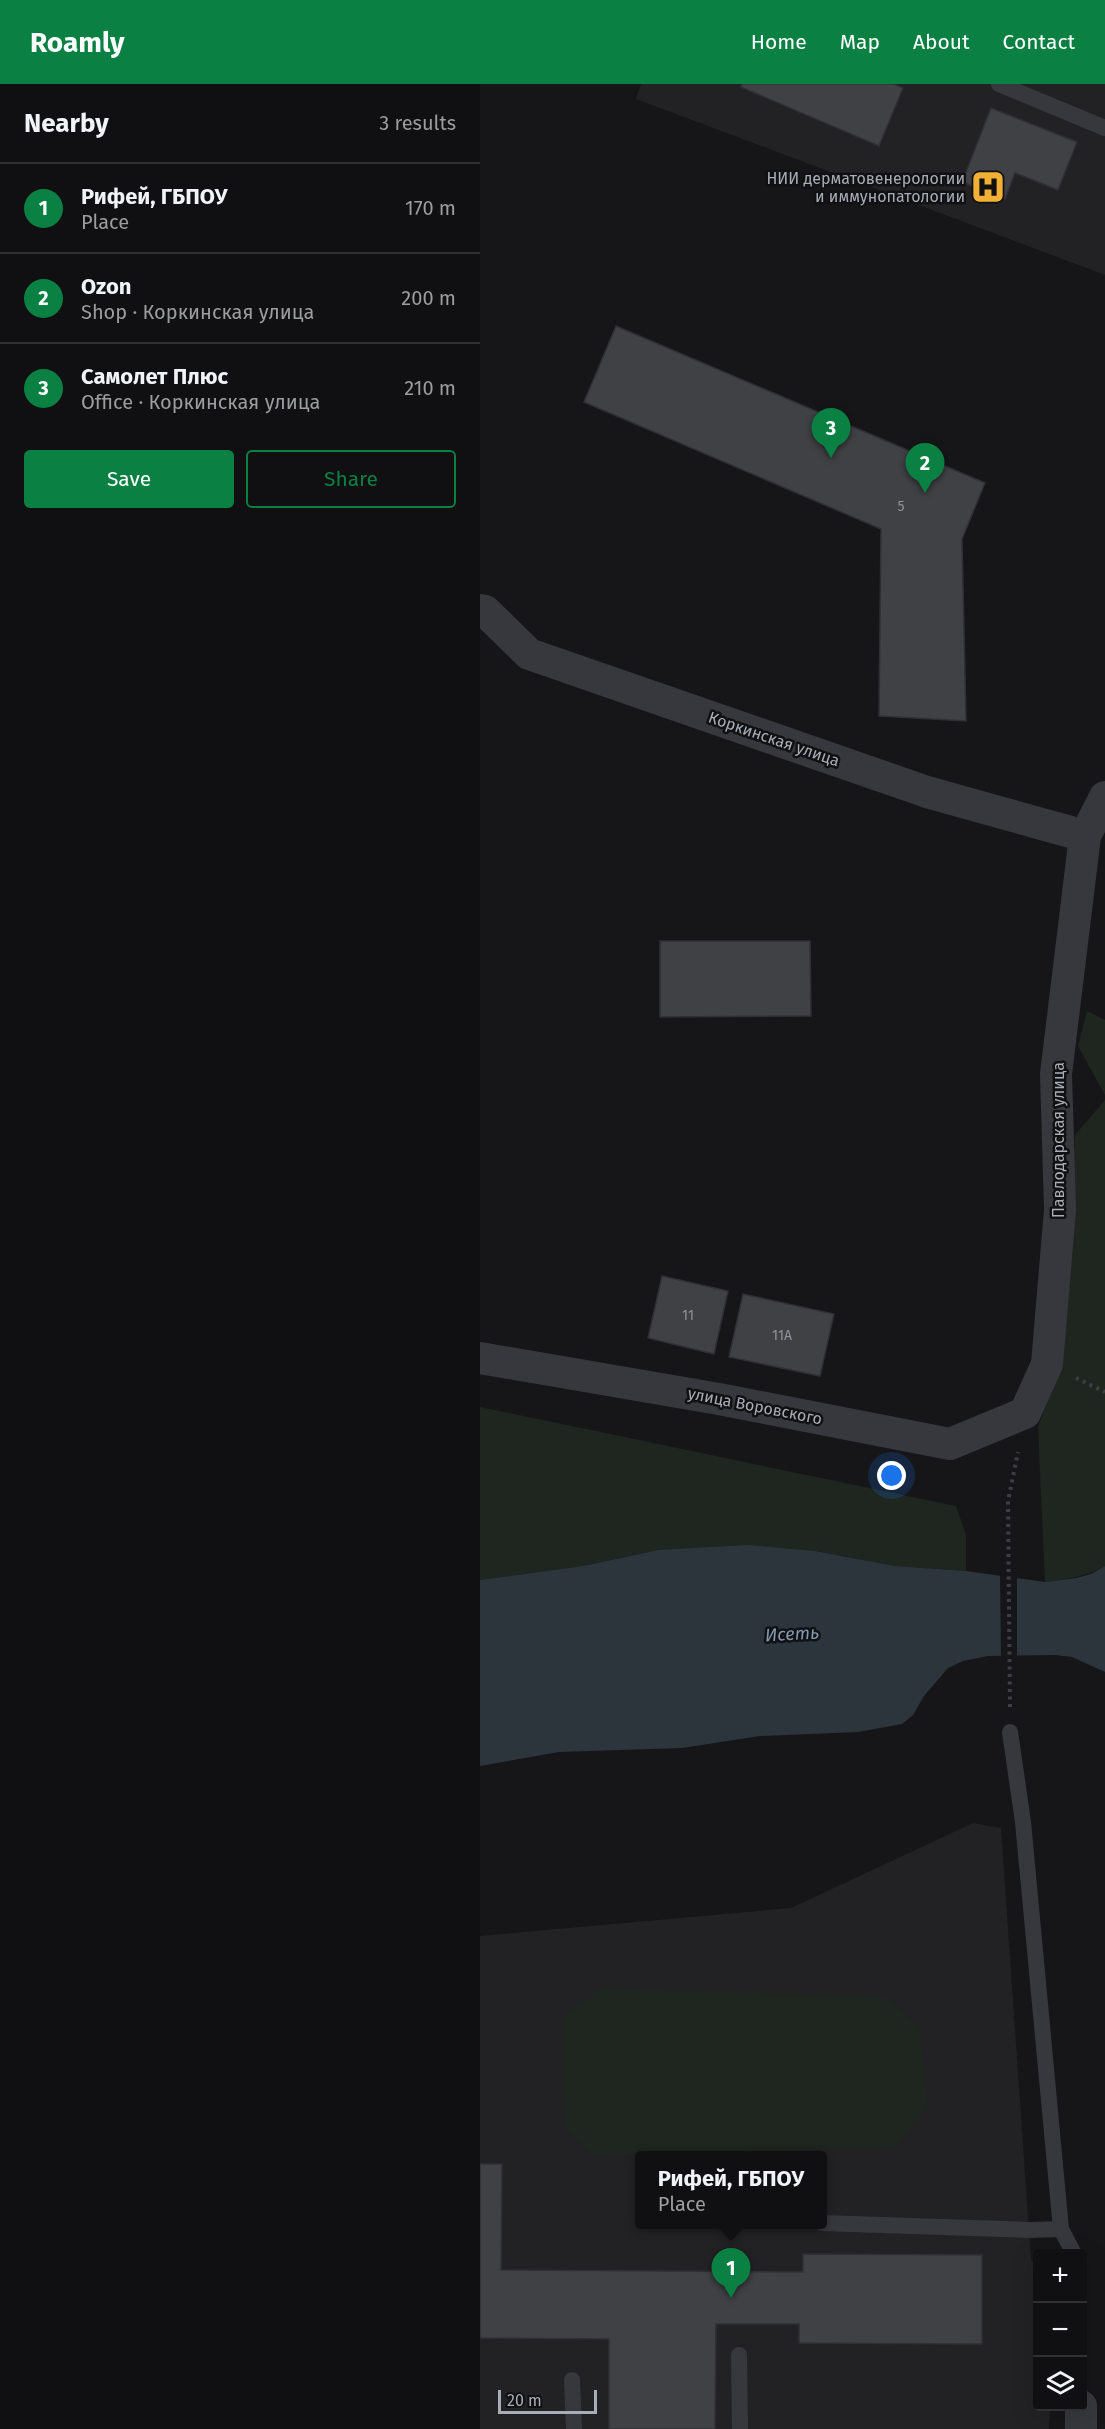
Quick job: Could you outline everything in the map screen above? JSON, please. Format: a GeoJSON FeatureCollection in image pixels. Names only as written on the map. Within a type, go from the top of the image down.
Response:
{"type":"FeatureCollection","features":[{"type":"Feature","properties":{"kind":"street","name":"Коркинская улица"},"geometry":{"type":"LineString","coordinates":[[480,610],[485,611],[529,654],[927,792],[1085,836]]}},
{"type":"Feature","properties":{"kind":"street","name":"Павлодарская улица"},"geometry":{"type":"LineString","coordinates":[[1025,1413],[1047,1364],[1060,1210],[1056,1074],[1085,836],[1105,797]]}},
{"type":"Feature","properties":{"kind":"street","name":"улица Воровского"},"geometry":{"type":"LineString","coordinates":[[480,1358],[719,1399],[950,1444],[1025,1413]]}},
{"type":"Feature","properties":{"kind":"street"},"geometry":{"type":"LineString","coordinates":[[1081,2411],[1081,2429]]}},
{"type":"Feature","properties":{"kind":"lane"},"geometry":{"type":"LineString","coordinates":[[999,84],[1105,128]]}},
{"type":"Feature","properties":{"kind":"lane"},"geometry":{"type":"LineString","coordinates":[[1010,1732],[1023,1822],[1062,2229],[1072,2249]]}},
{"type":"Feature","properties":{"kind":"lane"},"geometry":{"type":"LineString","coordinates":[[827,2223],[1062,2229]]}},
{"type":"Feature","properties":{"kind":"lane"},"geometry":{"type":"LineString","coordinates":[[740,2355],[740,2429]]}},
{"type":"Feature","properties":{"kind":"lane"},"geometry":{"type":"LineString","coordinates":[[572,2380],[574,2429]]}},
{"type":"Feature","properties":{"kind":"path"},"geometry":{"type":"LineString","coordinates":[[1010,1732],[1008,1501],[1025,1413]]}},
{"type":"Feature","properties":{"kind":"shaded area","name":"НИИ дерматовенерологии и иммунопатологии"},"geometry":{"type":"Polygon","coordinates":[[[641,84],[1105,84],[1105,275],[636,99],[641,84]]]}},
{"type":"Feature","properties":{"kind":"shaded area"},"geometry":{"type":"Polygon","coordinates":[[[1087,1011],[1105,1020],[1105,1095],[1078,1046],[1087,1011]]]}},
{"type":"Feature","properties":{"kind":"shaded area"},"geometry":{"type":"Polygon","coordinates":[[[1105,1100],[1105,1566],[1068,1579],[1045,1582],[1038,1427],[1063,1356],[1075,1135],[1105,1100]]]}},
{"type":"Feature","properties":{"kind":"shaded area"},"geometry":{"type":"Polygon","coordinates":[[[480,1407],[956,1506],[966,1535],[966,1571],[895,1566],[815,1551],[658,1550],[583,1566],[480,1580],[480,1407]]]}},
{"type":"Feature","properties":{"kind":"shaded area"},"geometry":{"type":"Polygon","coordinates":[[[973,1823],[1001,1828],[1031,2260],[1033,2261],[1033,2411],[1050,2411],[1049,2429],[480,2429],[480,1936],[791,1908],[973,1823]]]}},
{"type":"Feature","properties":{"kind":"shaded area"},"geometry":{"type":"Polygon","coordinates":[[[601,1988],[886,1997],[919,2027],[928,2106],[896,2147],[635,2151],[635,2154],[592,2155],[565,2127],[563,2018],[601,1988]]]}},
{"type":"Feature","properties":{"kind":"water","name":"Исеть"},"geometry":{"type":"Polygon","coordinates":[[[748,1545],[815,1551],[895,1566],[966,1571],[1045,1582],[1091,1574],[1105,1566],[1105,1672],[1072,1657],[988,1656],[963,1661],[948,1668],[924,1696],[913,1715],[902,1724],[858,1732],[760,1736],[682,1748],[559,1752],[480,1766],[480,1580],[583,1566],[658,1550],[748,1545]]]}},
{"type":"Feature","properties":{"kind":"pier"},"geometry":{"type":"Polygon","coordinates":[[[1000,1572],[1017,1575],[1017,1658],[1001,1659],[1000,1572]]]}},
{"type":"Feature","properties":{"kind":"building"},"geometry":{"type":"Polygon","coordinates":[[[742,84],[894,84],[903,88],[879,146],[741,87],[742,84]]]}},
{"type":"Feature","properties":{"kind":"building"},"geometry":{"type":"Polygon","coordinates":[[[991,108],[1077,142],[1058,190],[1015,173],[1005,199],[962,182],[991,108]]]}},
{"type":"Feature","properties":{"kind":"building"},"geometry":{"type":"Polygon","coordinates":[[[616,326],[985,483],[962,539],[966,721],[879,716],[881,529],[584,402],[616,326]]]}},
{"type":"Feature","properties":{"kind":"building"},"geometry":{"type":"Polygon","coordinates":[[[660,941],[810,941],[811,1016],[660,1017],[660,941]]]}},
{"type":"Feature","properties":{"kind":"building"},"geometry":{"type":"Polygon","coordinates":[[[662,1276],[728,1291],[714,1354],[648,1338],[662,1276]]]}},
{"type":"Feature","properties":{"kind":"building"},"geometry":{"type":"Polygon","coordinates":[[[743,1294],[834,1314],[820,1376],[729,1357],[743,1294]]]}},
{"type":"Feature","properties":{"kind":"building"},"geometry":{"type":"Polygon","coordinates":[[[480,2164],[502,2164],[501,2270],[803,2272],[803,2254],[982,2255],[982,2344],[799,2343],[799,2324],[716,2324],[715,2429],[609,2429],[609,2339],[480,2338],[480,2164]]]}},
{"type":"Feature","properties":{"kind":"place","name":"НИИ дерматовенерологии и иммунопатологии"},"geometry":{"type":"Point","coordinates":[988,187]}},
{"type":"Feature","properties":{"kind":"place","name":"Самолет Плюс"},"geometry":{"type":"Point","coordinates":[831,458]}},
{"type":"Feature","properties":{"kind":"place","name":"Ozon"},"geometry":{"type":"Point","coordinates":[925,493]}},
{"type":"Feature","properties":{"kind":"place","name":"Рифей, ГБПОУ"},"geometry":{"type":"Point","coordinates":[731,2298]}}]}
